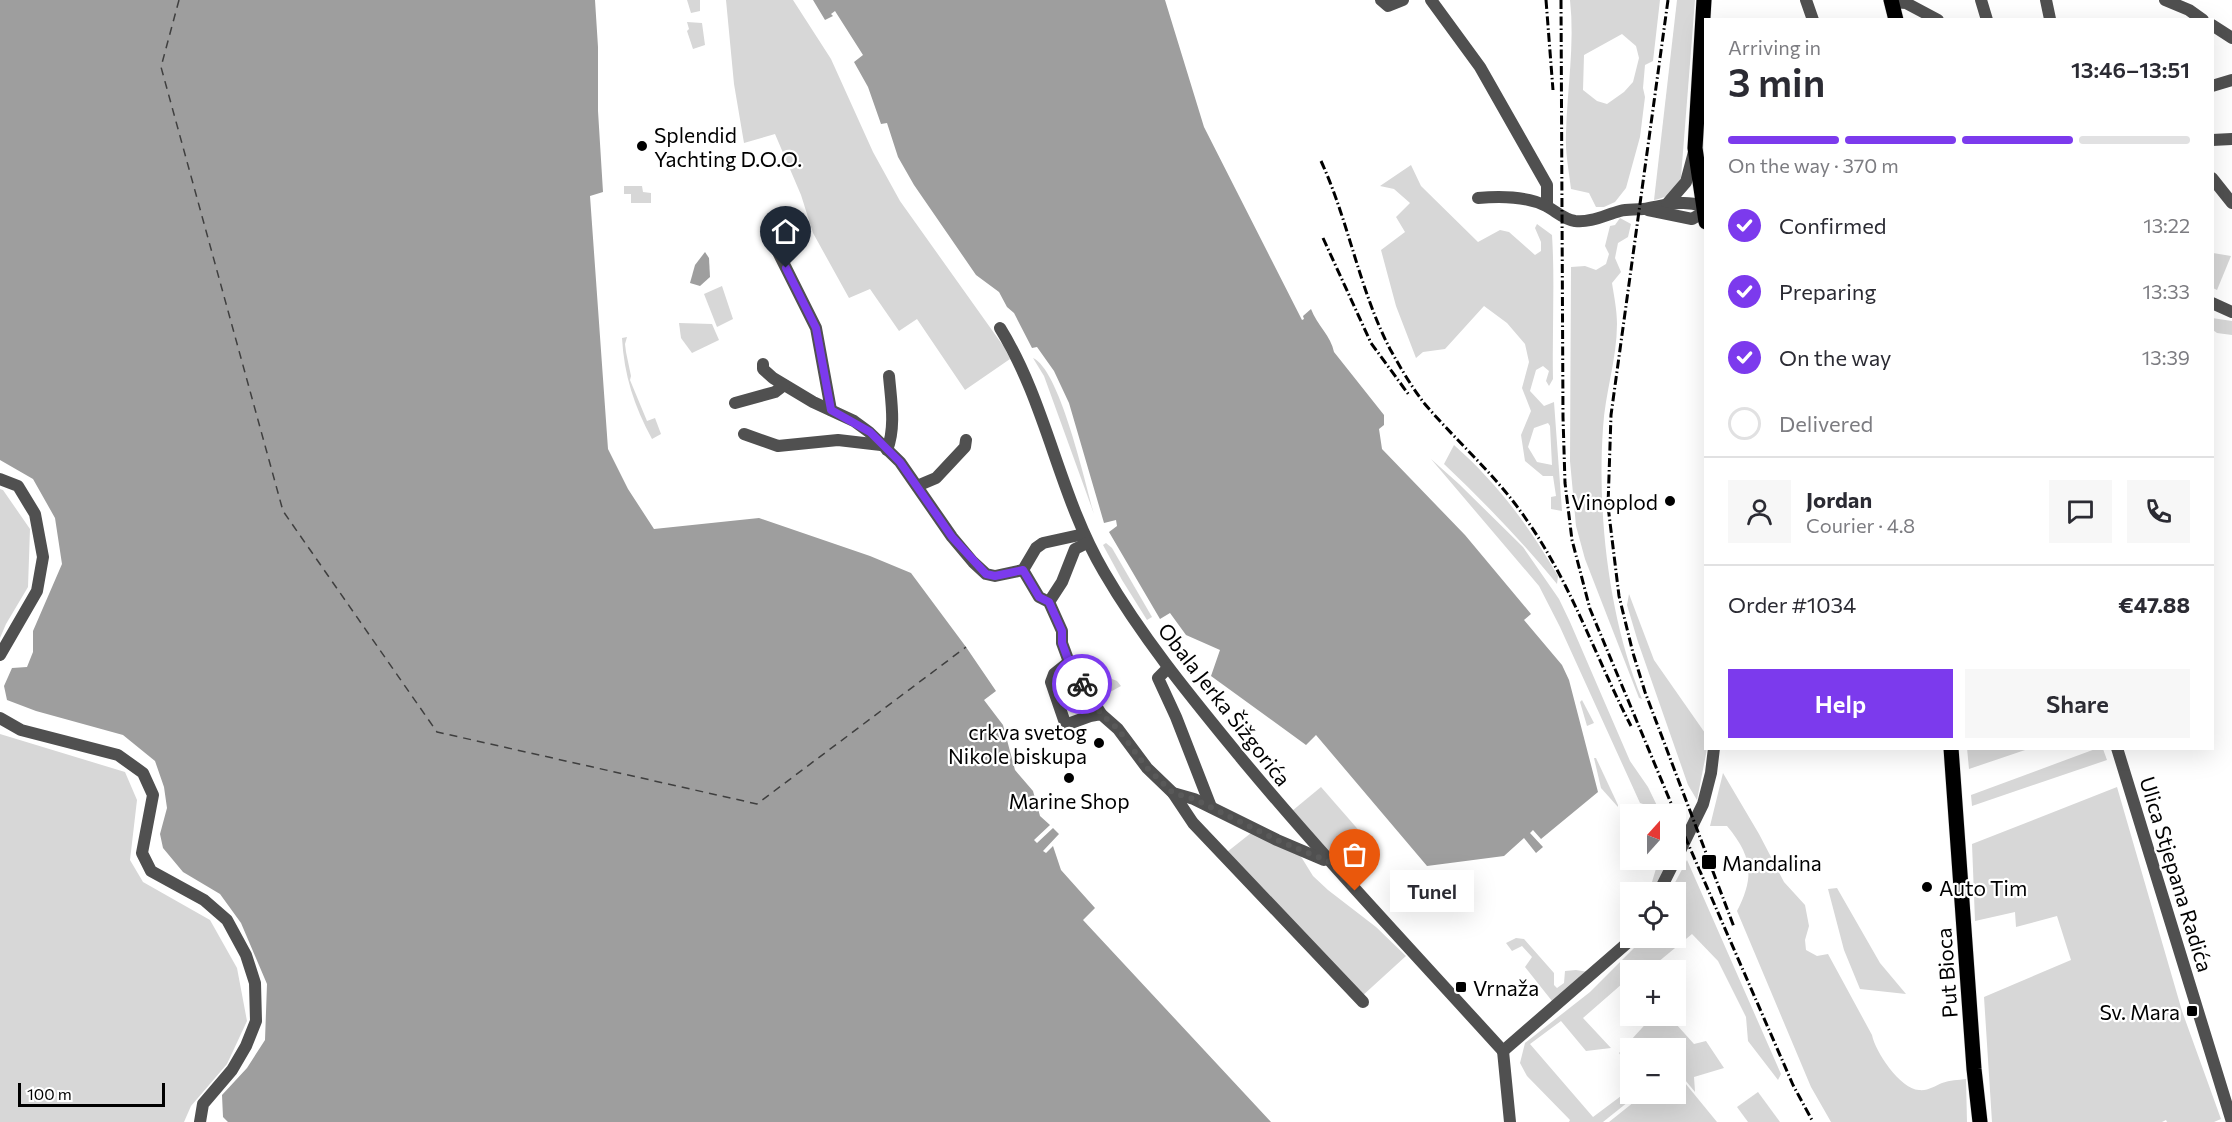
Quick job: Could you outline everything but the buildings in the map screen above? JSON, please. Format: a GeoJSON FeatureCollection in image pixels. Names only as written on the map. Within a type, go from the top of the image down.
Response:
{"type":"FeatureCollection","features":[{"type":"Feature","properties":{"kind":"main road"},"geometry":{"type":"LineString","coordinates":[[1704,0],[1695,148],[1704,213]]}},
{"type":"Feature","properties":{"kind":"main road"},"geometry":{"type":"LineString","coordinates":[[1891,1],[1895,18]]}},
{"type":"Feature","properties":{"kind":"main road","name":"Put Bioca"},"geometry":{"type":"LineString","coordinates":[[1951,750],[1974,1070],[1980,1122]]}},
{"type":"Feature","properties":{"kind":"street"},"geometry":{"type":"LineString","coordinates":[[1381,0],[1388,6],[1403,0]]}},
{"type":"Feature","properties":{"kind":"street"},"geometry":{"type":"LineString","coordinates":[[1431,0],[1480,67],[1547,185],[1547,206]]}},
{"type":"Feature","properties":{"kind":"street"},"geometry":{"type":"LineString","coordinates":[[1806,0],[1812,18]]}},
{"type":"Feature","properties":{"kind":"street"},"geometry":{"type":"LineString","coordinates":[[1981,0],[1986,18]]}},
{"type":"Feature","properties":{"kind":"street"},"geometry":{"type":"LineString","coordinates":[[2046,0],[2050,18]]}},
{"type":"Feature","properties":{"kind":"street"},"geometry":{"type":"LineString","coordinates":[[2165,0],[2189,10],[2200,18]]}},
{"type":"Feature","properties":{"kind":"street"},"geometry":{"type":"LineString","coordinates":[[1891,1],[1906,3],[1934,18]]}},
{"type":"Feature","properties":{"kind":"street"},"geometry":{"type":"LineString","coordinates":[[2214,26],[2232,38]]}},
{"type":"Feature","properties":{"kind":"street"},"geometry":{"type":"LineString","coordinates":[[2214,85],[2232,80]]}},
{"type":"Feature","properties":{"kind":"street"},"geometry":{"type":"LineString","coordinates":[[2214,140],[2232,139]]}},
{"type":"Feature","properties":{"kind":"street"},"geometry":{"type":"LineString","coordinates":[[1667,204],[1686,182],[1695,148]]}},
{"type":"Feature","properties":{"kind":"street"},"geometry":{"type":"LineString","coordinates":[[2214,180],[2232,203]]}},
{"type":"Feature","properties":{"kind":"street"},"geometry":{"type":"LineString","coordinates":[[1478,198],[1500,196],[1525,200],[1547,206],[1555,213],[1574,221],[1589,221],[1623,210],[1684,202],[1704,213]]}},
{"type":"Feature","properties":{"kind":"street"},"geometry":{"type":"LineString","coordinates":[[1644,209],[1692,219],[1704,213]]}},
{"type":"Feature","properties":{"kind":"street"},"geometry":{"type":"LineString","coordinates":[[777,250],[816,328],[831,410]]}},
{"type":"Feature","properties":{"kind":"street"},"geometry":{"type":"LineString","coordinates":[[2214,304],[2232,312]]}},
{"type":"Feature","properties":{"kind":"street","name":"Obala Jerka Šižgorića"},"geometry":{"type":"LineString","coordinates":[[1000,328],[1022,365],[1086,539],[1122,601],[1168,668],[1330,862],[1503,1051]]}},
{"type":"Feature","properties":{"kind":"street"},"geometry":{"type":"LineString","coordinates":[[763,364],[763,369],[772,378],[870,432],[900,462],[931,510],[986,574],[995,576],[1023,570],[1036,548],[1043,543],[1086,539]]}},
{"type":"Feature","properties":{"kind":"street"},"geometry":{"type":"LineString","coordinates":[[884,447],[891,439],[892,409],[889,376]]}},
{"type":"Feature","properties":{"kind":"street"},"geometry":{"type":"LineString","coordinates":[[735,403],[775,392],[784,385]]}},
{"type":"Feature","properties":{"kind":"street"},"geometry":{"type":"LineString","coordinates":[[744,434],[778,446],[838,440],[884,447]]}},
{"type":"Feature","properties":{"kind":"street"},"geometry":{"type":"LineString","coordinates":[[917,486],[936,478],[965,447],[966,440]]}},
{"type":"Feature","properties":{"kind":"street"},"geometry":{"type":"LineString","coordinates":[[0,479],[18,486],[35,514],[43,557],[37,591],[0,655]]}},
{"type":"Feature","properties":{"kind":"street"},"geometry":{"type":"LineString","coordinates":[[1049,602],[1062,582],[1076,549],[1086,539]]}},
{"type":"Feature","properties":{"kind":"street"},"geometry":{"type":"LineString","coordinates":[[1023,570],[1039,597],[1049,602],[1062,631],[1062,643],[1069,662],[1101,714],[1118,729],[1147,768],[1173,793],[1193,824],[1363,1002]]}},
{"type":"Feature","properties":{"kind":"street"},"geometry":{"type":"LineString","coordinates":[[1069,662],[1054,674],[1051,682],[1064,720],[1068,724],[1101,714]]}},
{"type":"Feature","properties":{"kind":"street"},"geometry":{"type":"LineString","coordinates":[[1168,668],[1158,678],[1176,717],[1211,807]]}},
{"type":"Feature","properties":{"kind":"street"},"geometry":{"type":"LineString","coordinates":[[0,718],[21,730],[118,755],[143,773],[153,795],[142,853],[151,871],[204,900],[227,921],[246,955],[255,983],[256,1021],[246,1046],[232,1070],[202,1104],[200,1122]]}},
{"type":"Feature","properties":{"kind":"street"},"geometry":{"type":"LineString","coordinates":[[1686,837],[1703,804],[1714,750]]}},
{"type":"Feature","properties":{"kind":"street","name":"Ulica Stjepana Radića"},"geometry":{"type":"LineString","coordinates":[[2118,750],[2231,1119]]}},
{"type":"Feature","properties":{"kind":"street"},"geometry":{"type":"LineString","coordinates":[[1173,793],[1194,799],[1277,840],[1330,862]]}},
{"type":"Feature","properties":{"kind":"street"},"geometry":{"type":"LineString","coordinates":[[1510,1122],[1503,1051],[1621,948]]}},
{"type":"Feature","properties":{"kind":"shaded area"},"geometry":{"type":"Polygon","coordinates":[[[0,0],[595,0],[603,192],[590,196],[608,449],[628,489],[654,529],[759,518],[870,556],[911,573],[996,691],[984,700],[1003,725],[1015,770],[1033,791],[1040,816],[1050,825],[1034,840],[1037,843],[1053,828],[1059,834],[1043,851],[1046,853],[1053,846],[1061,870],[1095,908],[1083,920],[1271,1122],[228,1122],[223,1117],[222,1095],[247,1068],[265,1040],[267,984],[241,923],[220,894],[183,872],[163,848],[160,834],[167,808],[164,787],[155,761],[123,735],[36,711],[7,700],[4,686],[12,668],[27,667],[33,652],[33,631],[62,564],[55,518],[33,479],[0,460],[0,0]]]}},
{"type":"Feature","properties":{"kind":"shaded area"},"geometry":{"type":"Polygon","coordinates":[[[687,0],[700,0],[700,11],[691,13],[687,0]]]}},
{"type":"Feature","properties":{"kind":"shaded area"},"geometry":{"type":"Polygon","coordinates":[[[726,0],[793,0],[831,59],[873,152],[900,201],[1004,347],[1010,359],[965,390],[917,319],[899,331],[870,289],[849,298],[813,233],[801,195],[775,134],[744,143],[734,84],[726,0]]]}},
{"type":"Feature","properties":{"kind":"shaded area"},"geometry":{"type":"Polygon","coordinates":[[[813,0],[1165,0],[1204,127],[1302,320],[1311,309],[1334,352],[1384,415],[1384,425],[1379,429],[1382,449],[1465,535],[1531,614],[1524,620],[1562,665],[1569,680],[1598,792],[1541,839],[1533,830],[1530,833],[1543,847],[1536,853],[1524,838],[1504,856],[1427,866],[1316,735],[1306,745],[1211,676],[1220,650],[1186,635],[1170,613],[1160,619],[1109,532],[1117,526],[1116,520],[1104,523],[1069,403],[1054,371],[1037,347],[1032,348],[1014,313],[1007,307],[999,292],[976,275],[914,185],[898,157],[887,123],[881,124],[868,87],[854,62],[863,55],[835,11],[831,14],[833,16],[825,20],[813,0]]]}},
{"type":"Feature","properties":{"kind":"shaded area"},"geometry":{"type":"Polygon","coordinates":[[[1570,0],[1660,0],[1653,61],[1645,65],[1643,88],[1645,97],[1640,137],[1626,188],[1615,202],[1604,207],[1596,207],[1589,193],[1571,189],[1566,141],[1570,0]],[[1622,34],[1584,55],[1583,90],[1597,101],[1607,104],[1624,92],[1633,82],[1639,58],[1636,46],[1622,34]]]}},
{"type":"Feature","properties":{"kind":"shaded area"},"geometry":{"type":"Polygon","coordinates":[[[1677,0],[1695,0],[1681,177],[1671,193],[1654,200],[1677,0]]]}},
{"type":"Feature","properties":{"kind":"shaded area"},"geometry":{"type":"Polygon","coordinates":[[[687,22],[702,23],[705,45],[693,49],[687,31],[689,29],[687,22]]]}},
{"type":"Feature","properties":{"kind":"shaded area"},"geometry":{"type":"Polygon","coordinates":[[[1411,165],[1421,186],[1478,242],[1500,230],[1509,232],[1535,255],[1541,251],[1541,242],[1535,228],[1537,224],[1552,235],[1553,379],[1549,386],[1546,381],[1549,371],[1543,366],[1536,370],[1530,391],[1544,406],[1554,402],[1562,511],[1551,509],[1551,497],[1556,496],[1553,476],[1543,476],[1525,461],[1521,435],[1531,411],[1522,388],[1529,362],[1525,344],[1507,323],[1484,306],[1445,349],[1423,352],[1416,358],[1396,306],[1381,250],[1405,232],[1396,217],[1410,203],[1394,189],[1380,186],[1411,165]],[[1548,423],[1534,428],[1528,447],[1537,462],[1552,465],[1548,423]]]}},
{"type":"Feature","properties":{"kind":"shaded area"},"geometry":{"type":"Polygon","coordinates":[[[624,186],[642,186],[643,192],[651,193],[651,203],[631,203],[631,194],[624,194],[624,186]]]}},
{"type":"Feature","properties":{"kind":"shaded area"},"geometry":{"type":"Polygon","coordinates":[[[1620,218],[1631,224],[1628,237],[1618,243],[1615,258],[1621,272],[1612,283],[1617,324],[1604,415],[1602,495],[1608,566],[1614,601],[1621,635],[1642,699],[1639,698],[1585,559],[1576,526],[1570,461],[1571,267],[1585,266],[1596,270],[1606,264],[1609,254],[1605,246],[1610,226],[1615,225],[1620,218]]]}},
{"type":"Feature","properties":{"kind":"shaded area"},"geometry":{"type":"Polygon","coordinates":[[[705,252],[709,258],[710,277],[700,286],[690,283],[695,265],[705,252]]]}},
{"type":"Feature","properties":{"kind":"shaded area"},"geometry":{"type":"Polygon","coordinates":[[[2214,253],[2231,256],[2217,290],[2214,288],[2214,253]]]}},
{"type":"Feature","properties":{"kind":"shaded area"},"geometry":{"type":"Polygon","coordinates":[[[722,286],[733,319],[717,327],[704,294],[722,286]]]}},
{"type":"Feature","properties":{"kind":"shaded area"},"geometry":{"type":"Polygon","coordinates":[[[2214,318],[2232,321],[2232,335],[2214,331],[2214,318]]]}},
{"type":"Feature","properties":{"kind":"shaded area"},"geometry":{"type":"Polygon","coordinates":[[[679,323],[712,324],[719,340],[692,353],[681,338],[679,323]]]}},
{"type":"Feature","properties":{"kind":"shaded area"},"geometry":{"type":"Polygon","coordinates":[[[627,337],[625,344],[630,380],[647,421],[655,418],[661,434],[652,439],[635,402],[628,378],[622,338],[627,337]]]}},
{"type":"Feature","properties":{"kind":"shaded area"},"geometry":{"type":"Polygon","coordinates":[[[1033,358],[1043,367],[1062,404],[1094,514],[1044,376],[1033,358]]]}},
{"type":"Feature","properties":{"kind":"shaded area"},"geometry":{"type":"Polygon","coordinates":[[[1454,445],[1485,475],[1524,523],[1558,576],[1557,584],[1502,522],[1444,464],[1454,445]]]}},
{"type":"Feature","properties":{"kind":"shaded area"},"geometry":{"type":"Polygon","coordinates":[[[1431,459],[1523,547],[1559,599],[1630,761],[1648,787],[1656,804],[1640,803],[1539,586],[1431,459]]]}},
{"type":"Feature","properties":{"kind":"shaded area"},"geometry":{"type":"Polygon","coordinates":[[[0,489],[30,529],[28,587],[0,638],[0,489]]]}},
{"type":"Feature","properties":{"kind":"shaded area"},"geometry":{"type":"Polygon","coordinates":[[[1106,543],[1112,548],[1152,617],[1147,620],[1103,545],[1106,543]]]}},
{"type":"Feature","properties":{"kind":"shaded area"},"geometry":{"type":"Polygon","coordinates":[[[1629,594],[1654,660],[1704,732],[1704,750],[1707,750],[1697,800],[1688,785],[1627,605],[1629,594]]]}},
{"type":"Feature","properties":{"kind":"shaded area"},"geometry":{"type":"Polygon","coordinates":[[[1107,677],[1117,681],[1121,686],[1101,697],[1093,685],[1097,680],[1107,677]]]}},
{"type":"Feature","properties":{"kind":"shaded area"},"geometry":{"type":"Polygon","coordinates":[[[1582,700],[1594,723],[1587,726],[1580,702],[1582,700]]]}},
{"type":"Feature","properties":{"kind":"shaded area"},"geometry":{"type":"Polygon","coordinates":[[[0,734],[125,772],[137,800],[130,860],[143,882],[210,920],[237,968],[247,1021],[227,1064],[191,1106],[184,1122],[0,1122],[0,734]]]}},
{"type":"Feature","properties":{"kind":"shaded area"},"geometry":{"type":"Polygon","coordinates":[[[1967,750],[2025,750],[1969,769],[1967,750]]]}},
{"type":"Feature","properties":{"kind":"shaded area"},"geometry":{"type":"Polygon","coordinates":[[[2093,750],[2103,750],[2107,760],[1972,806],[1971,795],[2093,750]]]}},
{"type":"Feature","properties":{"kind":"shaded area"},"geometry":{"type":"Polygon","coordinates":[[[1594,758],[1618,807],[1601,788],[1594,758]]]}},
{"type":"Feature","properties":{"kind":"shaded area"},"geometry":{"type":"Polygon","coordinates":[[[1723,773],[1784,882],[1805,905],[1809,926],[1805,940],[1806,950],[1817,956],[1828,954],[1883,1059],[1904,1083],[1922,1090],[1945,1082],[1966,1079],[1967,1122],[1831,1122],[1811,1087],[1737,911],[1747,887],[1748,877],[1746,857],[1742,847],[1727,826],[1710,826],[1723,773]]]}},
{"type":"Feature","properties":{"kind":"shaded area"},"geometry":{"type":"Polygon","coordinates":[[[1321,787],[1362,834],[1333,859],[1292,811],[1321,787]]]}},
{"type":"Feature","properties":{"kind":"shaded area"},"geometry":{"type":"Polygon","coordinates":[[[2117,787],[2182,1011],[2221,1119],[2214,1122],[2167,1122],[2166,1120],[2162,1122],[1992,1122],[1984,997],[2071,960],[2057,916],[2016,927],[2015,912],[1975,921],[1972,844],[2117,787]]]}},
{"type":"Feature","properties":{"kind":"shaded area"},"geometry":{"type":"Polygon","coordinates":[[[1251,833],[1300,855],[1313,876],[1376,927],[1406,956],[1361,997],[1227,852],[1251,833]]]}},
{"type":"Feature","properties":{"kind":"shaded area"},"geometry":{"type":"Polygon","coordinates":[[[1687,860],[1781,1074],[1778,1080],[1748,1041],[1746,1017],[1718,961],[1692,934],[1686,939],[1686,882],[1675,882],[1682,870],[1686,870],[1687,860]]]}},
{"type":"Feature","properties":{"kind":"shaded area"},"geometry":{"type":"Polygon","coordinates":[[[1656,870],[1665,870],[1660,882],[1652,882],[1656,870]]]}},
{"type":"Feature","properties":{"kind":"shaded area"},"geometry":{"type":"Polygon","coordinates":[[[1837,888],[1880,963],[1906,994],[1860,989],[1844,950],[1828,889],[1837,888]]]}},
{"type":"Feature","properties":{"kind":"shaded area"},"geometry":{"type":"Polygon","coordinates":[[[1516,938],[1524,939],[1554,973],[1554,985],[1557,988],[1564,983],[1565,971],[1588,972],[1552,1001],[1525,967],[1532,957],[1522,946],[1512,951],[1506,943],[1516,938]]]}},
{"type":"Feature","properties":{"kind":"shaded area"},"geometry":{"type":"Polygon","coordinates":[[[1634,948],[1675,948],[1660,960],[1622,960],[1634,948]]]}},
{"type":"Feature","properties":{"kind":"shaded area"},"geometry":{"type":"Polygon","coordinates":[[[1620,962],[1620,986],[1583,1018],[1611,1048],[1586,1051],[1561,1021],[1530,1044],[1593,1117],[1620,1097],[1620,1104],[1626,1104],[1603,1122],[1569,1122],[1570,1120],[1527,1076],[1520,1063],[1525,1043],[1590,992],[1620,962]]]}},
{"type":"Feature","properties":{"kind":"shaded area"},"geometry":{"type":"Polygon","coordinates":[[[1644,1026],[1678,1026],[1694,1044],[1706,1041],[1724,1068],[1694,1077],[1695,1092],[1686,1081],[1686,1038],[1633,1038],[1644,1026]]]}},
{"type":"Feature","properties":{"kind":"shaded area"},"geometry":{"type":"Polygon","coordinates":[[[1686,1084],[1717,1122],[1609,1122],[1632,1104],[1686,1104],[1686,1084]]]}},
{"type":"Feature","properties":{"kind":"shaded area"},"geometry":{"type":"Polygon","coordinates":[[[1758,1092],[1780,1122],[1748,1122],[1737,1107],[1758,1092]]]}},
{"type":"Feature","properties":{"kind":"ferry route"},"geometry":{"type":"LineString","coordinates":[[179,0],[161,67],[283,511],[437,732],[757,804],[966,647]]}},
{"type":"Feature","properties":{"kind":"railway"},"geometry":{"type":"LineString","coordinates":[[1546,0],[1553,90]]}},
{"type":"Feature","properties":{"kind":"railway"},"geometry":{"type":"LineString","coordinates":[[1561,0],[1563,417],[1565,483],[1572,540],[1590,609],[1686,839],[1793,1085],[1813,1122]]}},
{"type":"Feature","properties":{"kind":"railway"},"geometry":{"type":"LineString","coordinates":[[1668,0],[1611,415],[1608,506],[1619,596],[1633,653],[1645,692],[1734,927]]}},
{"type":"Feature","properties":{"kind":"railway"},"geometry":{"type":"LineString","coordinates":[[1321,161],[1331,184],[1370,303],[1390,349],[1424,403],[1515,503],[1542,543],[1570,594],[1631,726]]}},
{"type":"Feature","properties":{"kind":"railway"},"geometry":{"type":"LineString","coordinates":[[1323,238],[1371,343],[1409,395]]}},
{"type":"Feature","properties":{"kind":"way so far"},"geometry":{"type":"LineString","coordinates":[[1082,684],[1101,714],[1118,729],[1147,768],[1173,793],[1194,799],[1277,840],[1330,862],[1355,891]]}},
{"type":"Feature","properties":{"kind":"place","name":"Splendid Yachting D.O.O."},"geometry":{"type":"Point","coordinates":[642,146]}},
{"type":"Feature","properties":{"kind":"place","name":"Vinoplod"},"geometry":{"type":"Point","coordinates":[1670,501]}},
{"type":"Feature","properties":{"kind":"place","name":"crkva svetog Nikole biskupa"},"geometry":{"type":"Point","coordinates":[1099,743]}},
{"type":"Feature","properties":{"kind":"place","name":"Marine Shop"},"geometry":{"type":"Point","coordinates":[1069,778]}},
{"type":"Feature","properties":{"kind":"place","name":"Mandalina"},"geometry":{"type":"Point","coordinates":[1709,862]}},
{"type":"Feature","properties":{"kind":"place","name":"Auto Tim"},"geometry":{"type":"Point","coordinates":[1927,887]}},
{"type":"Feature","properties":{"kind":"place","name":"Tunel"},"geometry":{"type":"Point","coordinates":[1355,891]}},
{"type":"Feature","properties":{"kind":"place","name":"Vrnaža"},"geometry":{"type":"Point","coordinates":[1461,987]}},
{"type":"Feature","properties":{"kind":"place","name":"Sv. Mara"},"geometry":{"type":"Point","coordinates":[2192,1011]}},
{"type":"Feature","properties":{"kind":"route"},"geometry":{"type":"LineString","coordinates":[[786,268],[816,328],[831,410],[870,432],[900,462],[931,510],[973,562],[986,574],[995,576],[1023,570],[1039,597],[1049,602],[1062,631],[1062,643],[1069,662],[1082,684]]}}]}
